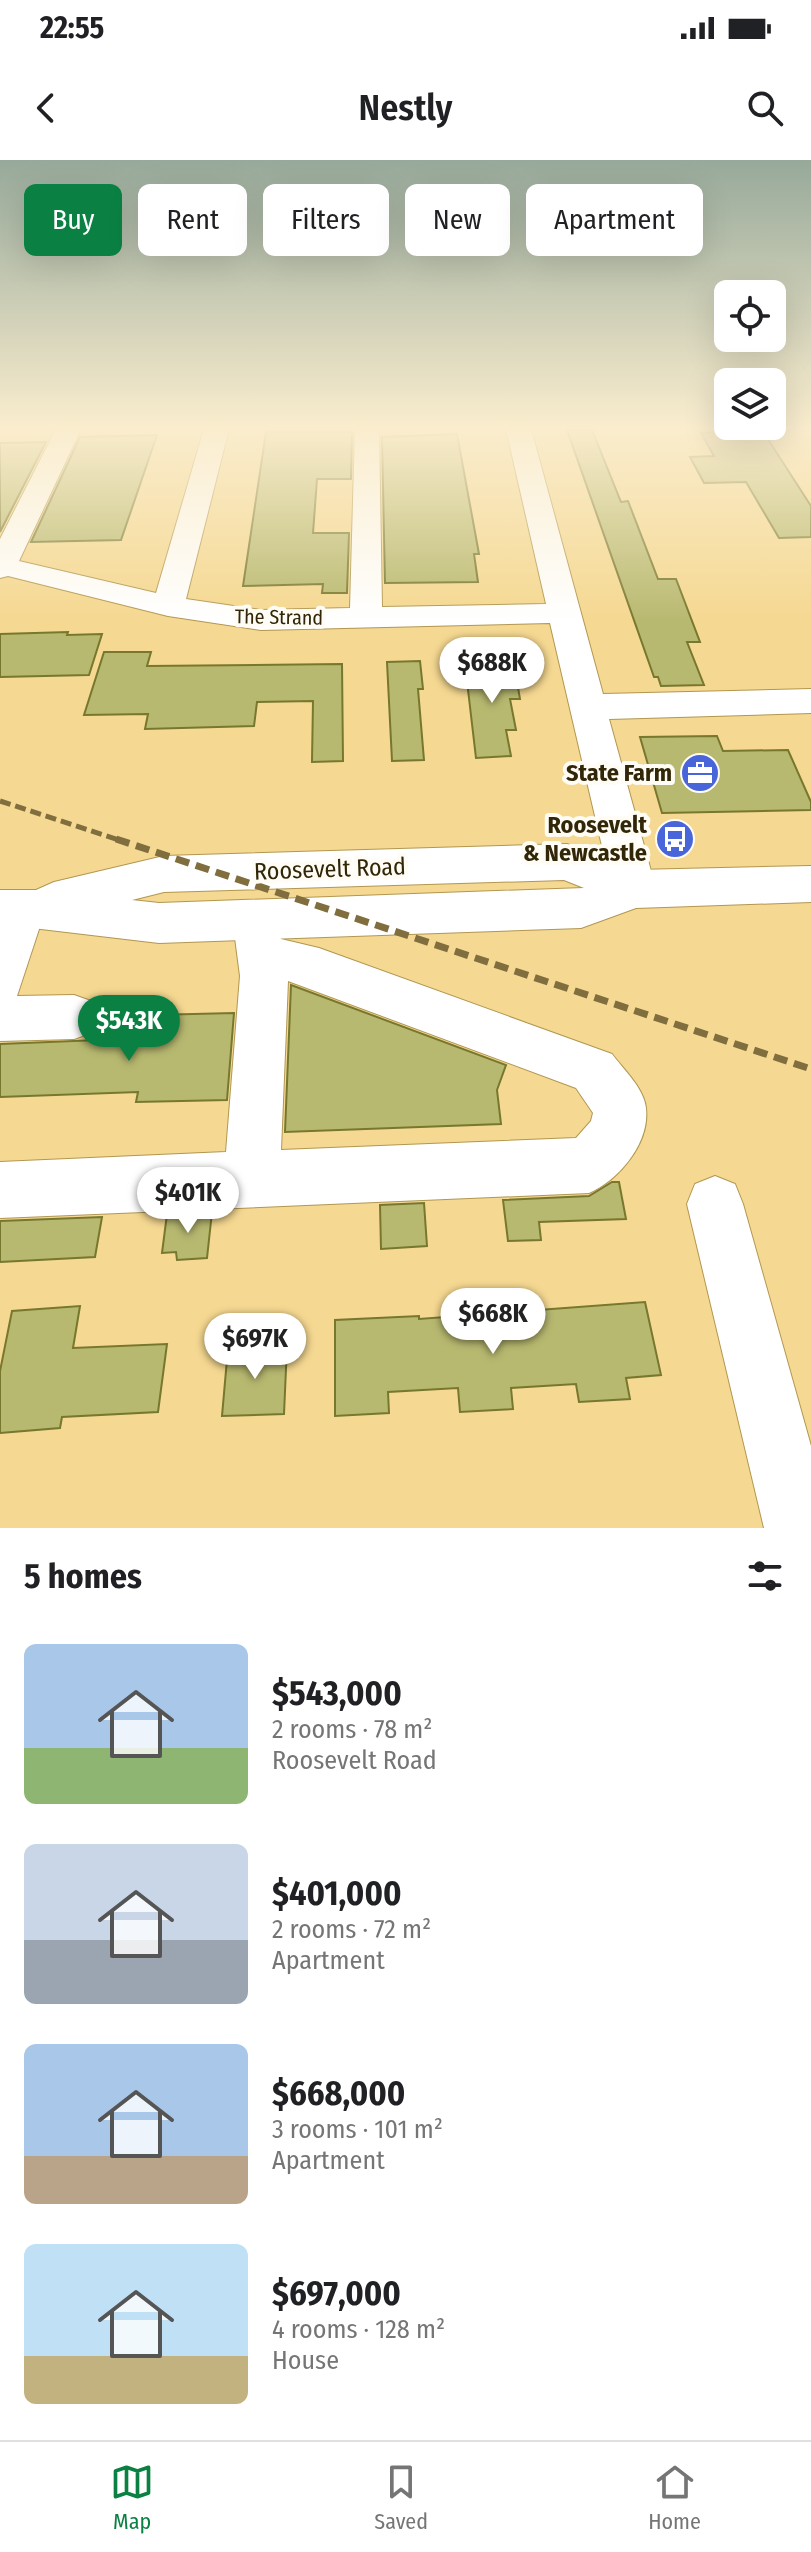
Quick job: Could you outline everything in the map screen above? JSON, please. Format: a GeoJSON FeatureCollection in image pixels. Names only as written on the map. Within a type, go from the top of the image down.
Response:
{"type":"FeatureCollection","features":[{"type":"Feature","properties":{"kind":"main road","name":"Roosevelt Road"},"geometry":{"type":"LineString","coordinates":[[12,908],[164,874],[195,873],[567,862],[634,889]]}},
{"type":"Feature","properties":{"kind":"main road","name":"Roosevelt Road"},"geometry":{"type":"LineString","coordinates":[[12,908],[258,937],[581,909],[634,889],[811,884]]}},
{"type":"Feature","properties":{"kind":"street"},"geometry":{"type":"LineString","coordinates":[[1,566],[37,493]]}},
{"type":"Feature","properties":{"kind":"street"},"geometry":{"type":"LineString","coordinates":[[168,606],[199,493]]}},
{"type":"Feature","properties":{"kind":"street"},"geometry":{"type":"LineString","coordinates":[[366,618],[367,493]]}},
{"type":"Feature","properties":{"kind":"street"},"geometry":{"type":"LineString","coordinates":[[534,493],[634,889]]}},
{"type":"Feature","properties":{"kind":"street","name":"The Strand"},"geometry":{"type":"LineString","coordinates":[[1,566],[168,606],[261,620],[564,613]]}},
{"type":"Feature","properties":{"kind":"street"},"geometry":{"type":"LineString","coordinates":[[588,707],[808,707]]}},
{"type":"Feature","properties":{"kind":"street"},"geometry":{"type":"LineString","coordinates":[[0,982],[12,908]]}},
{"type":"Feature","properties":{"kind":"street"},"geometry":{"type":"LineString","coordinates":[[252,1180],[264,976],[258,937]]}},
{"type":"Feature","properties":{"kind":"street"},"geometry":{"type":"LineString","coordinates":[[0,1190],[589,1165],[616,1133],[620,1107],[594,1071],[319,969],[258,937]]}},
{"type":"Feature","properties":{"kind":"street"},"geometry":{"type":"LineString","coordinates":[[0,1019],[74,1017]]}},
{"type":"Feature","properties":{"kind":"street"},"geometry":{"type":"LineString","coordinates":[[715,1204],[799,1528]]}},
{"type":"Feature","properties":{"kind":"building"},"geometry":{"type":"Polygon","coordinates":[[[0,493],[20,493],[0,532],[0,493]]]}},
{"type":"Feature","properties":{"kind":"building"},"geometry":{"type":"Polygon","coordinates":[[[54,493],[137,493],[121,540],[31,542],[54,493]]]}},
{"type":"Feature","properties":{"kind":"building"},"geometry":{"type":"Polygon","coordinates":[[[257,493],[316,493],[313,533],[349,533],[347,593],[322,593],[323,584],[243,586],[257,493]]]}},
{"type":"Feature","properties":{"kind":"building"},"geometry":{"type":"Polygon","coordinates":[[[383,493],[468,493],[479,554],[474,554],[478,582],[385,583],[383,493]]]}},
{"type":"Feature","properties":{"kind":"building"},"geometry":{"type":"Polygon","coordinates":[[[589,493],[617,493],[621,502],[628,501],[658,579],[676,579],[700,642],[687,642],[704,685],[661,686],[658,677],[654,677],[589,493]]]}},
{"type":"Feature","properties":{"kind":"building"},"geometry":{"type":"Polygon","coordinates":[[[752,493],[803,493],[811,506],[811,537],[779,538],[752,493]]]}},
{"type":"Feature","properties":{"kind":"building"},"geometry":{"type":"Polygon","coordinates":[[[68,632],[67,635],[102,634],[89,675],[0,677],[0,634],[68,632]]]}},
{"type":"Feature","properties":{"kind":"building"},"geometry":{"type":"Polygon","coordinates":[[[104,652],[151,652],[147,666],[342,664],[343,761],[312,762],[313,701],[257,702],[254,726],[145,729],[148,714],[84,715],[104,652]]]}},
{"type":"Feature","properties":{"kind":"building"},"geometry":{"type":"Polygon","coordinates":[[[513,658],[520,699],[510,699],[516,730],[506,730],[511,756],[476,758],[465,664],[475,664],[474,659],[513,658]]]}},
{"type":"Feature","properties":{"kind":"building"},"geometry":{"type":"Polygon","coordinates":[[[420,661],[423,689],[418,689],[424,760],[392,761],[387,662],[420,661]]]}},
{"type":"Feature","properties":{"kind":"building"},"geometry":{"type":"Polygon","coordinates":[[[717,736],[723,751],[788,750],[811,802],[811,810],[662,813],[640,737],[717,736]]]}},
{"type":"Feature","properties":{"kind":"building"},"geometry":{"type":"Polygon","coordinates":[[[291,985],[506,1065],[497,1090],[501,1124],[285,1132],[291,985]]]}},
{"type":"Feature","properties":{"kind":"building"},"geometry":{"type":"Polygon","coordinates":[[[234,1013],[227,1100],[136,1102],[138,1092],[0,1097],[0,1044],[147,1038],[152,1015],[234,1013]]]}},
{"type":"Feature","properties":{"kind":"building"},"geometry":{"type":"Polygon","coordinates":[[[612,1182],[619,1182],[626,1219],[539,1222],[541,1240],[508,1241],[503,1200],[589,1196],[612,1182]]]}},
{"type":"Feature","properties":{"kind":"building"},"geometry":{"type":"Polygon","coordinates":[[[424,1203],[427,1246],[381,1249],[380,1205],[424,1203]]]}},
{"type":"Feature","properties":{"kind":"building"},"geometry":{"type":"Polygon","coordinates":[[[212,1212],[207,1258],[177,1260],[176,1252],[162,1253],[167,1214],[212,1212]]]}},
{"type":"Feature","properties":{"kind":"building"},"geometry":{"type":"Polygon","coordinates":[[[102,1217],[95,1257],[0,1262],[0,1221],[102,1217]]]}},
{"type":"Feature","properties":{"kind":"building"},"geometry":{"type":"Polygon","coordinates":[[[645,1302],[661,1375],[626,1378],[630,1399],[579,1402],[576,1384],[511,1388],[513,1409],[460,1412],[458,1388],[388,1392],[389,1413],[335,1416],[335,1320],[419,1316],[419,1319],[645,1302]]]}},
{"type":"Feature","properties":{"kind":"building"},"geometry":{"type":"Polygon","coordinates":[[[80,1306],[73,1348],[167,1344],[158,1412],[62,1417],[60,1428],[0,1433],[0,1371],[12,1311],[80,1306]]]}},
{"type":"Feature","properties":{"kind":"building"},"geometry":{"type":"Polygon","coordinates":[[[287,1346],[284,1414],[222,1416],[228,1348],[287,1346]]]}},
{"type":"Feature","properties":{"kind":"railway"},"geometry":{"type":"LineString","coordinates":[[0,801],[122,841]]}},
{"type":"Feature","properties":{"kind":"railway"},"geometry":{"type":"LineString","coordinates":[[116,839],[811,1069]]}},
{"type":"Feature","properties":{"kind":"place","name":"State Farm"},"geometry":{"type":"Point","coordinates":[700,773]}},
{"type":"Feature","properties":{"kind":"place","name":"Roosevelt & Newcastle"},"geometry":{"type":"Point","coordinates":[675,839]}}]}
